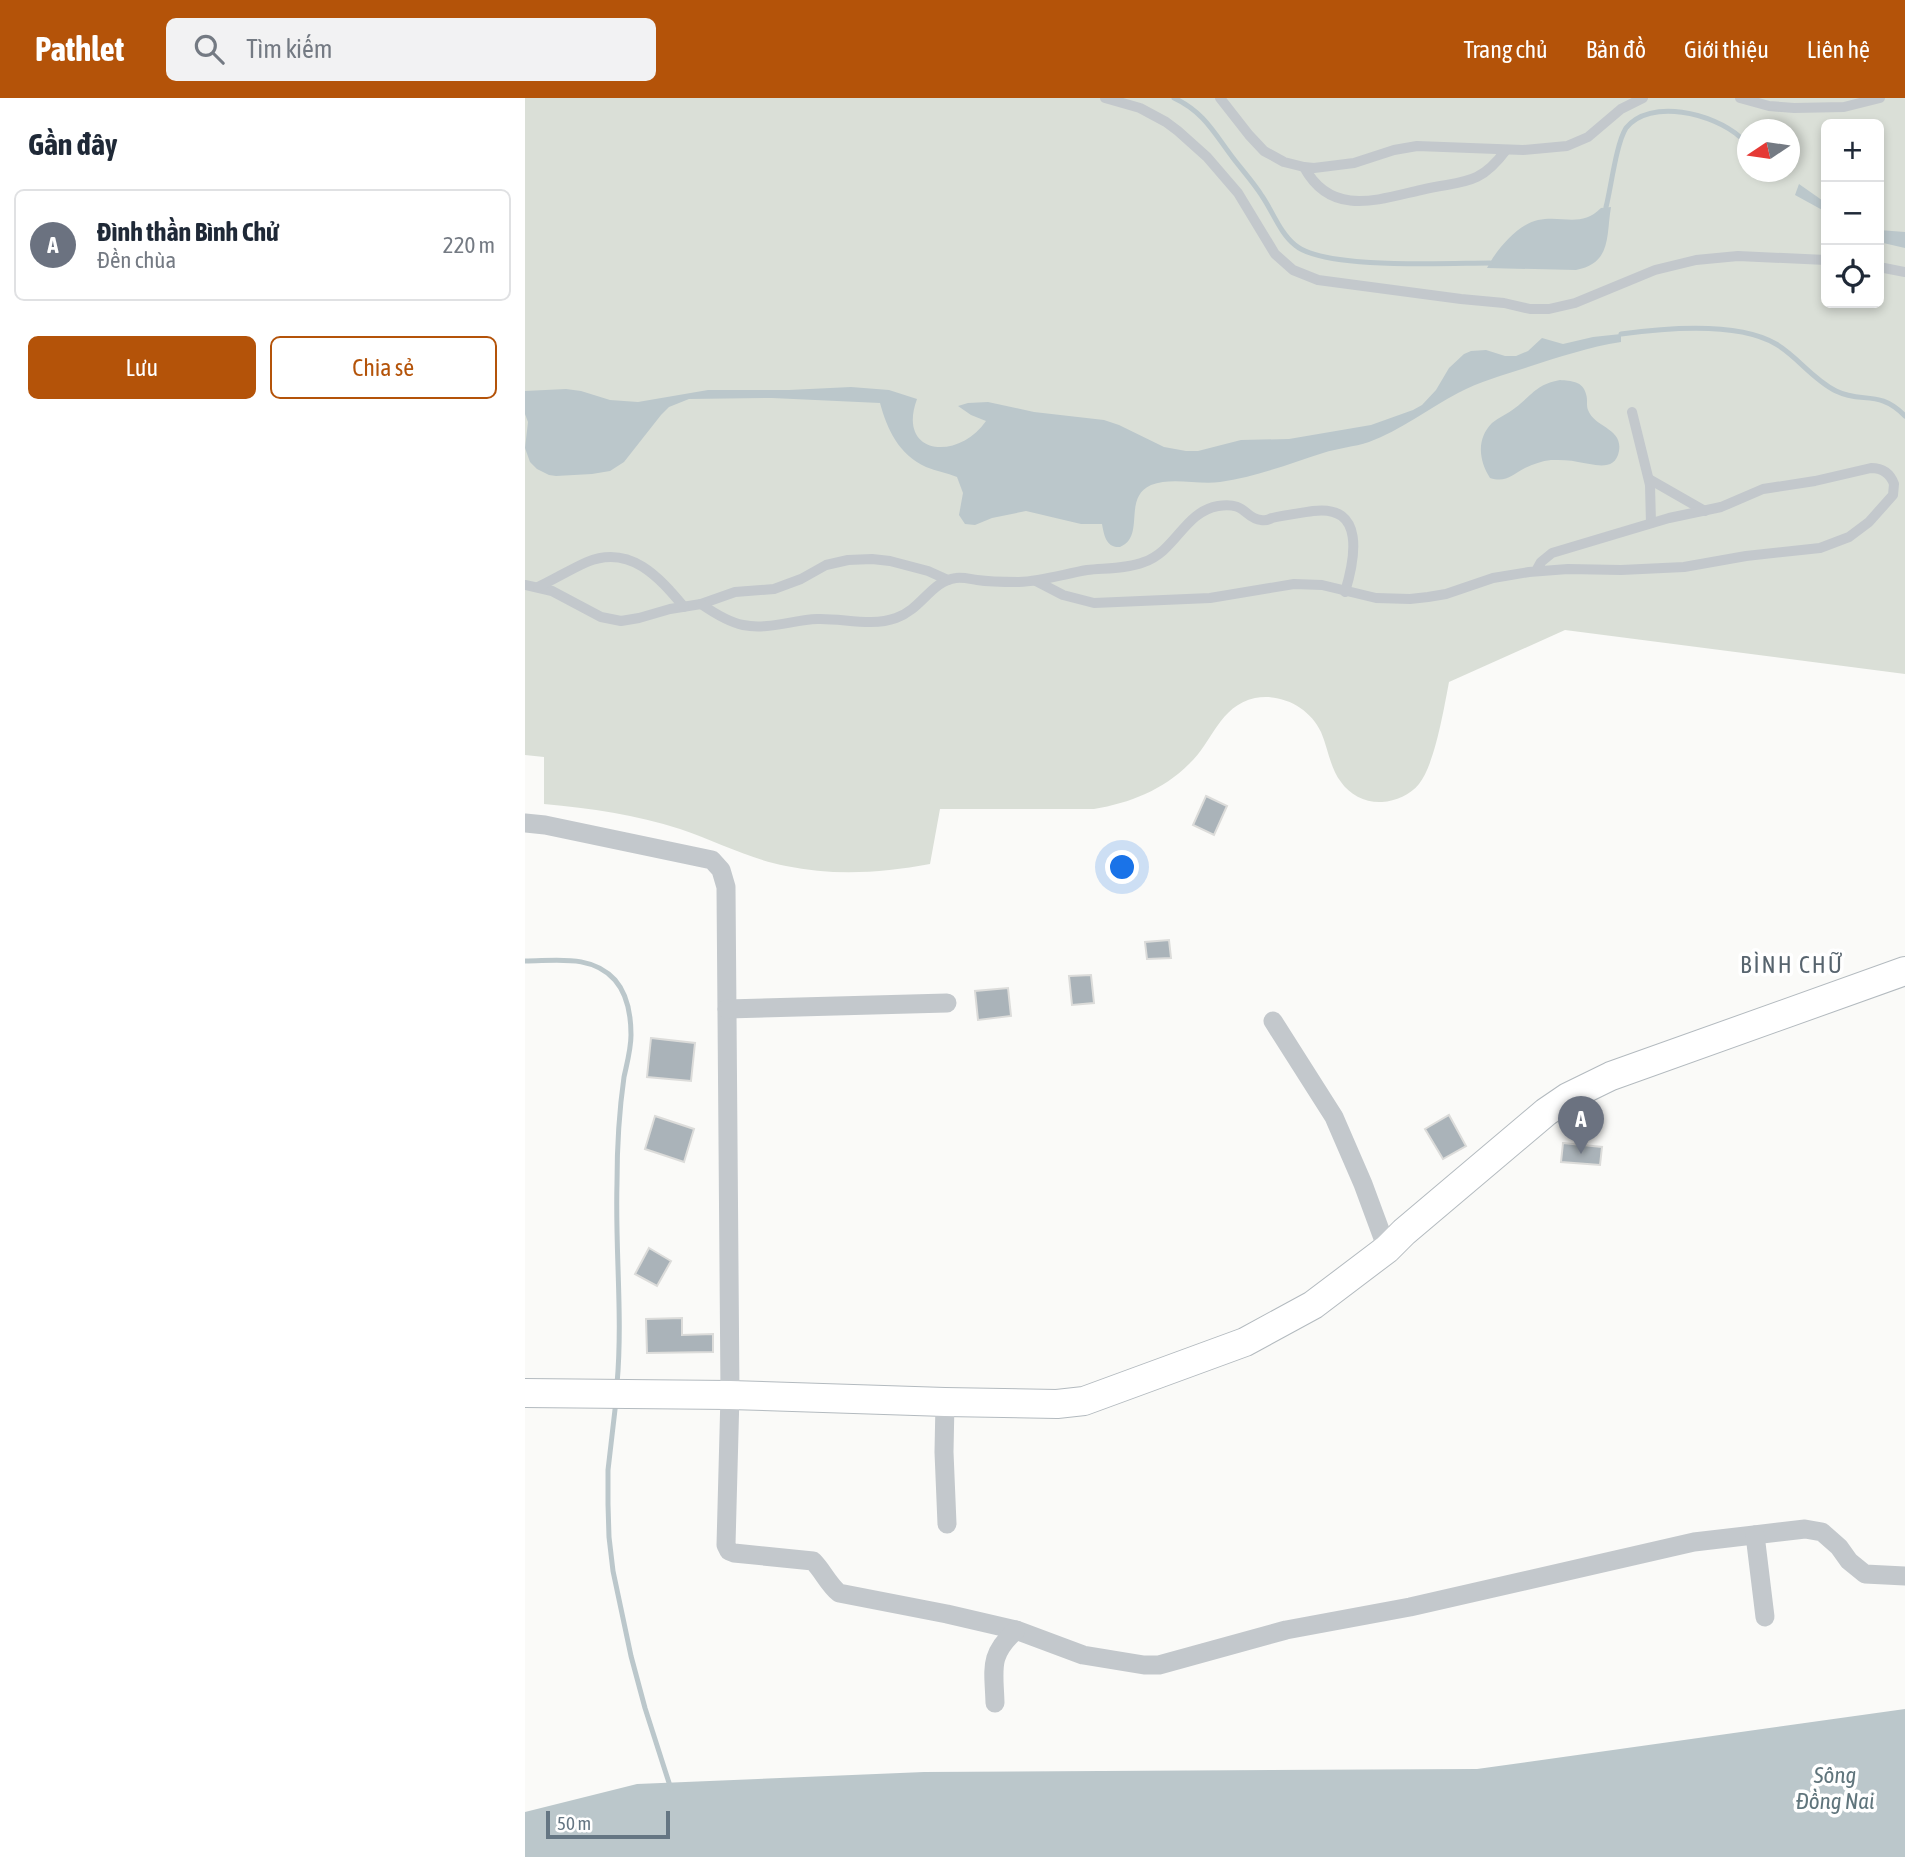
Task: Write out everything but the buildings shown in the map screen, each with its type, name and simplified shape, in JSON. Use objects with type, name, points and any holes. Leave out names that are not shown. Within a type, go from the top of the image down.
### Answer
[{"type":"street","points":[[525,823],[712,860],[721,870],[726,887],[730,1395],[726,1545],[729,1551],[813,1561],[831,1587],[839,1593],[1016,1630],[1083,1655],[1144,1665],[1159,1665],[1286,1630],[1410,1606],[1694,1542],[1805,1529],[1822,1532],[1839,1547],[1849,1561],[1865,1573],[1905,1576]]},
{"type":"street","points":[[525,1393],[730,1395],[1057,1404],[1084,1401],[1245,1342],[1313,1305],[1387,1249],[1403,1232],[1546,1112],[1589,1086],[1905,971]]},
{"type":"street","points":[[727,1009],[947,1003]]},
{"type":"street","points":[[1273,1021],[1334,1117],[1387,1249]]},
{"type":"street","points":[[944,1402],[947,1524]]},
{"type":"street","points":[[1755,1535],[1765,1617]]},
{"type":"street","points":[[995,1703],[996,1654],[1003,1642],[1016,1630]]},
{"type":"lane","points":[[1105,98],[1140,108],[1178,131],[1238,193],[1275,254],[1293,270],[1318,280],[1504,303],[1530,309],[1549,309],[1575,303],[1655,270],[1696,260],[1738,256],[1821,260]]},
{"type":"lane","points":[[1220,98],[1264,151],[1284,162],[1304,167],[1354,163],[1394,150],[1417,146],[1548,149],[1578,142],[1598,130],[1621,109],[1643,98]]},
{"type":"lane","points":[[1741,98],[1769,106],[1794,108],[1844,107],[1880,98]]},
{"type":"lane","points":[[1304,167],[1315,184],[1328,194],[1345,200],[1364,202],[1467,182],[1485,172],[1506,150]]},
{"type":"lane","points":[[1884,268],[1905,272]]},
{"type":"lane","points":[[1632,412],[1649,479],[1651,523]]},
{"type":"lane","points":[[1036,581],[1078,600],[1112,604],[1232,596],[1294,584],[1322,585],[1384,599],[1419,598],[1446,594],[1493,578],[1536,571],[1684,567],[1746,556],[1820,548],[1849,537],[1869,522],[1900,488],[1887,473],[1871,468],[1763,489],[1738,501],[1705,511],[1651,523],[1552,552],[1536,571]]},
{"type":"lane","points":[[1649,479],[1705,511]]},
{"type":"lane","points":[[701,604],[734,623],[755,627],[816,619],[883,622],[907,614],[939,584],[948,580],[966,578],[1002,582],[1036,581],[1086,570],[1145,562],[1165,550],[1196,515],[1205,509],[1226,505],[1241,508],[1262,521],[1314,511],[1332,510],[1339,513],[1349,523],[1353,542],[1352,568],[1346,592]]},
{"type":"lane","points":[[538,587],[595,559],[617,557],[648,569],[684,607]]},
{"type":"lane","points":[[525,585],[566,598],[591,614],[611,620],[632,620],[701,604],[735,592],[781,587],[826,565],[856,559],[908,565],[948,580]]},
{"type":"shaded area","points":[[525,98],[1905,98],[1905,674],[1565,630],[1449,682],[1438,735],[1425,775],[1415,788],[1397,799],[1376,802],[1364,800],[1354,794],[1337,776],[1321,732],[1310,716],[1285,700],[1255,698],[1233,709],[1197,755],[1179,773],[1145,794],[1094,809],[940,809],[930,864],[894,870],[840,872],[786,866],[647,820],[544,804],[544,757],[525,755]]},
{"type":"water","points":[[1799,184],[1821,199],[1821,209],[1795,195]]},
{"type":"water","points":[[1611,207],[1602,255],[1588,266],[1576,270],[1487,268],[1508,239],[1530,222],[1586,218],[1601,208]]},
{"type":"water","points":[[1884,230],[1905,232],[1905,248],[1884,243]]},
{"type":"water","points":[[1621,334],[1621,342],[1574,353],[1475,385],[1369,442],[1233,480],[1151,485],[1142,491],[1138,499],[1132,534],[1128,542],[1120,547],[1109,543],[1102,524],[1081,524],[1026,511],[992,518],[975,525],[965,524],[959,515],[963,493],[957,477],[926,467],[908,456],[895,440],[880,403],[772,398],[689,399],[669,407],[624,462],[610,471],[592,474],[549,475],[530,462],[525,448],[528,422],[525,414],[525,391],[566,389],[610,400],[638,402],[708,390],[851,387],[889,390],[917,399],[913,418],[915,432],[922,442],[933,446],[947,447],[974,434],[986,421],[958,406],[988,402],[1034,412],[1104,420],[1164,447],[1198,451],[1241,440],[1289,439],[1371,425],[1413,410],[1422,405],[1436,390],[1449,368],[1471,351],[1486,350],[1505,356],[1516,356],[1528,351],[1542,338],[1563,344]]},
{"type":"water","points":[[1560,380],[1576,382],[1582,386],[1592,416],[1617,437],[1617,458],[1603,466],[1568,460],[1548,460],[1531,465],[1505,479],[1490,478],[1483,464],[1481,450],[1487,429],[1540,387]]},
{"type":"water","name":"Sông Đồng Nai","points":[[1905,1709],[1905,1857],[525,1857],[525,1812],[637,1784],[924,1772],[1477,1769]]},
{"type":"waterway","points":[[1174,98],[1208,124],[1259,191],[1285,235],[1295,245],[1310,253],[1359,262],[1490,263]]},
{"type":"waterway","points":[[1606,207],[1622,135],[1637,119],[1650,113],[1682,112],[1714,121],[1737,135]]},
{"type":"waterway","points":[[1621,334],[1700,328],[1742,332],[1760,337],[1784,349],[1836,391],[1854,397],[1879,400],[1905,416]]},
{"type":"waterway","points":[[525,961],[561,960],[596,966],[615,980],[628,1006],[631,1040],[622,1090],[617,1157],[617,1384]]},
{"type":"waterway","points":[[616,1401],[608,1470],[609,1537],[613,1571],[631,1656],[671,1789]]},
{"type":"place","name":"Đình thần Bình Chử","points":[[1581,1154]]},
{"type":"district","name":"BÌNH CHỮ","points":[[1792,965]]}]
